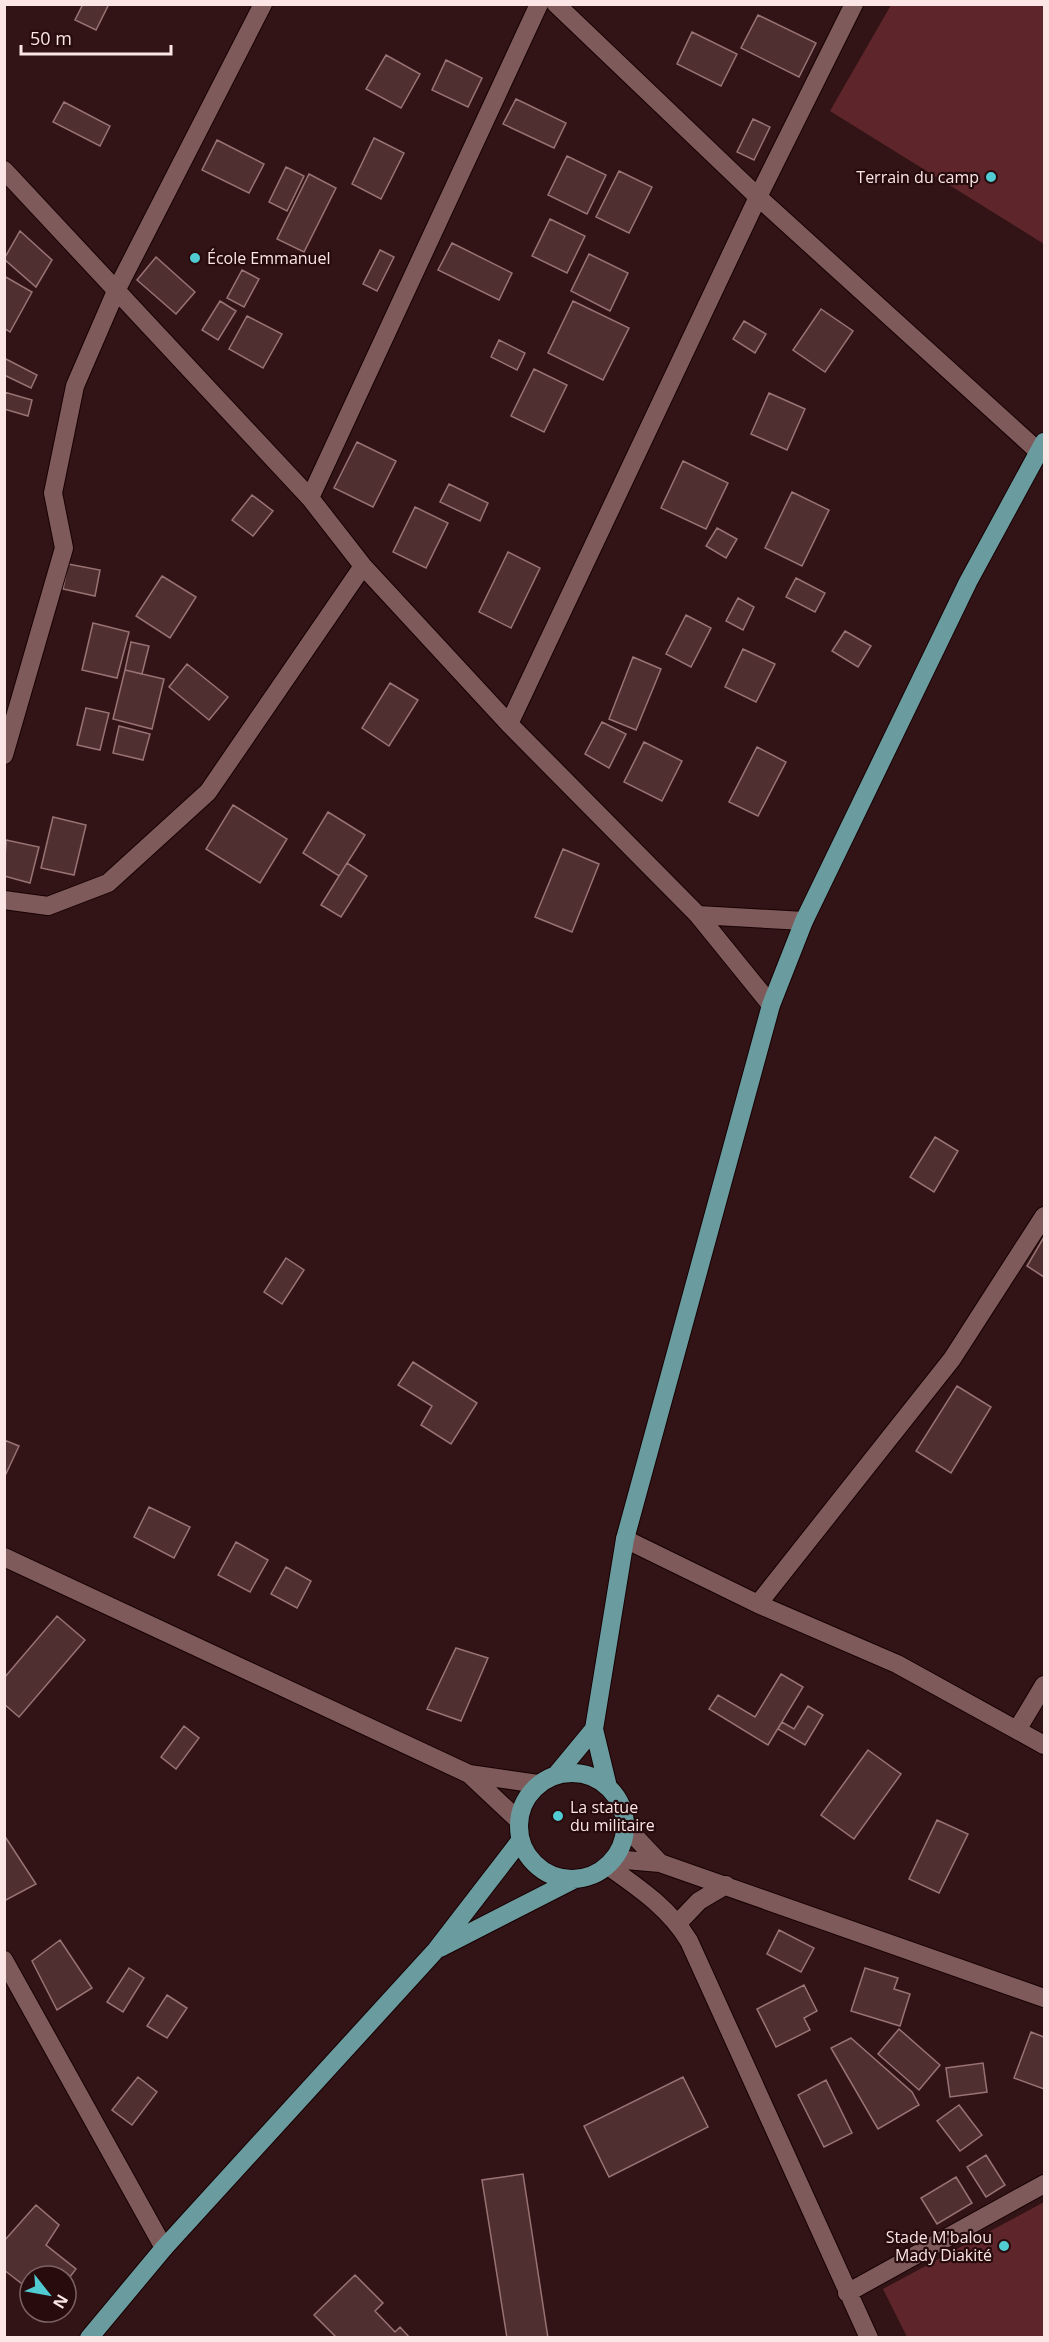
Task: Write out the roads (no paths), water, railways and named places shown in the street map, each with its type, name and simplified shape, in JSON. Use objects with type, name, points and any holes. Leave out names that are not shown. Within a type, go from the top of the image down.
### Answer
[{"type":"main road","points":[[608,1787],[592,1777],[574,1773],[556,1775],[538,1784],[525,1800],[518,1820],[520,1841],[527,1857],[540,1870],[556,1878],[573,1880],[586,1878],[611,1862],[622,1843],[625,1826],[623,1811],[608,1787],[594,1730],[625,1539],[771,1005],[804,921],[968,582],[1042,447]]},
{"type":"main road","points":[[556,1775],[594,1730]]},
{"type":"main road","points":[[89,2337],[164,2248],[436,1950],[520,1841]]},
{"type":"main road","points":[[436,1950],[573,1880]]},
{"type":"street","points":[[4,755],[64,548],[53,494],[75,386],[116,291],[263,4]]},
{"type":"street","points":[[310,498],[539,4]]},
{"type":"street","points":[[556,4],[758,197],[1042,447]]},
{"type":"street","points":[[509,724],[758,197],[854,4]]},
{"type":"street","points":[[4,170],[310,498],[363,566],[509,724],[698,915],[771,1005]]},
{"type":"street","points":[[4,900],[48,906],[108,883],[208,792],[363,566]]},
{"type":"street","points":[[698,915],[804,921]]},
{"type":"street","points":[[758,1604],[952,1359],[1044,1216]]},
{"type":"street","points":[[625,1539],[758,1604],[897,1664],[1044,1745]]},
{"type":"street","points":[[4,1557],[469,1774],[538,1784]]},
{"type":"street","points":[[1017,1730],[1044,1685]]},
{"type":"street","points":[[469,1774],[518,1820]]},
{"type":"street","points":[[625,1826],[660,1863]]},
{"type":"street","points":[[611,1862],[660,1863],[1044,1998]]},
{"type":"street","points":[[611,1862],[678,1923],[689,1941],[847,2293],[869,2337]]},
{"type":"street","points":[[678,1923],[699,1901],[726,1885]]},
{"type":"street","points":[[4,1960],[164,2248]]},
{"type":"street","points":[[847,2293],[1044,2184]]},
{"type":"place","name":"Terrain du camp","points":[[991,177]]},
{"type":"place","name":"École Emmanuel","points":[[195,258]]},
{"type":"place","name":"La statue du militaire","points":[[558,1816]]},
{"type":"place","name":"Stade M'balou Mady Diakité","points":[[1004,2246]]}]
